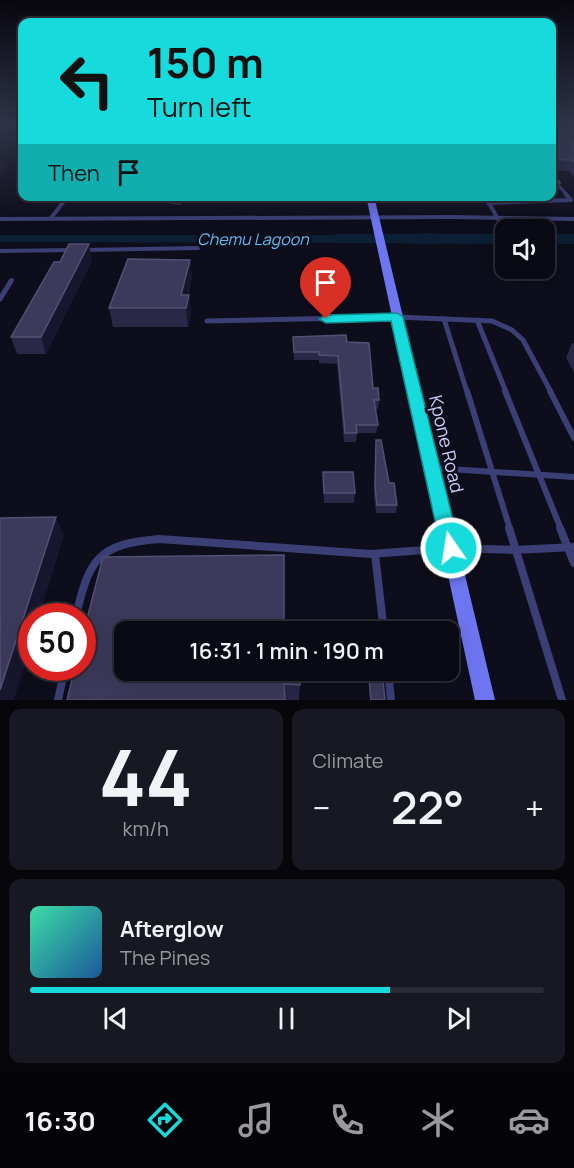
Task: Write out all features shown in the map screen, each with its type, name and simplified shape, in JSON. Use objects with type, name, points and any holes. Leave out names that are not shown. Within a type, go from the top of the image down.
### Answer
[{"type":"main road","name":"Kpone Road","points":[[371,201],[378,239],[485,700]]},
{"type":"street","points":[[0,219],[375,217],[498,219]]},
{"type":"street","points":[[555,219],[574,219]]},
{"type":"lane","points":[[556,182],[572,200]]},
{"type":"lane","points":[[556,201],[572,200]]},
{"type":"lane","points":[[51,218],[64,201]]},
{"type":"lane","points":[[498,219],[488,203],[544,201]]},
{"type":"lane","points":[[0,251],[198,248]]},
{"type":"lane","points":[[0,298],[12,280]]},
{"type":"lane","points":[[207,321],[397,317],[477,320],[507,325],[519,333],[527,345],[574,438]]},
{"type":"lane","points":[[444,319],[494,471],[515,550],[562,700]]},
{"type":"lane","points":[[477,320],[571,548],[574,563]]},
{"type":"lane","points":[[432,468],[573,475]]},
{"type":"lane","points":[[79,603],[95,560],[106,550],[131,540],[159,539],[375,554],[451,548],[515,550],[571,548]]},
{"type":"lane","points":[[375,554],[383,621]]},
{"type":"lane","points":[[58,700],[62,681]]},
{"type":"lane","points":[[389,681],[391,700]]},
{"type":"water","points":[[437,233],[440,244],[397,243],[394,234]]},
{"type":"water","points":[[0,235],[369,235],[372,243],[0,242]]},
{"type":"building","points":[[556,157],[574,157],[574,162],[556,159]]},
{"type":"building","points":[[69,244],[89,244],[41,337],[11,337],[54,262],[60,262]]},
{"type":"building","points":[[128,259],[190,260],[181,295],[189,295],[186,308],[109,308]]},
{"type":"building","points":[[346,335],[347,342],[369,343],[373,388],[378,388],[379,400],[374,400],[378,425],[356,425],[357,433],[345,433],[338,356],[319,355],[319,352],[294,352],[293,337]]},
{"type":"building","points":[[376,440],[381,440],[389,483],[394,483],[397,505],[377,505]]},
{"type":"building","points":[[323,472],[353,472],[355,493],[324,493]]},
{"type":"building","points":[[56,517],[28,603],[18,603],[18,634],[0,690],[0,518]]},
{"type":"building","points":[[284,555],[284,621],[114,621],[114,681],[300,681],[300,685],[284,684],[285,700],[67,700],[72,681],[96,681],[96,603],[91,603],[103,557]]},
{"type":"building","points":[[369,681],[383,681],[385,700],[371,700]]},
{"type":"waterway","name":"Chemu Lagoon","points":[[339,239],[495,239]]},
{"type":"waterway","name":"Chemu Lagoon","points":[[555,239],[574,239]]},
{"type":"route","points":[[326,319],[397,317],[451,548]]}]
